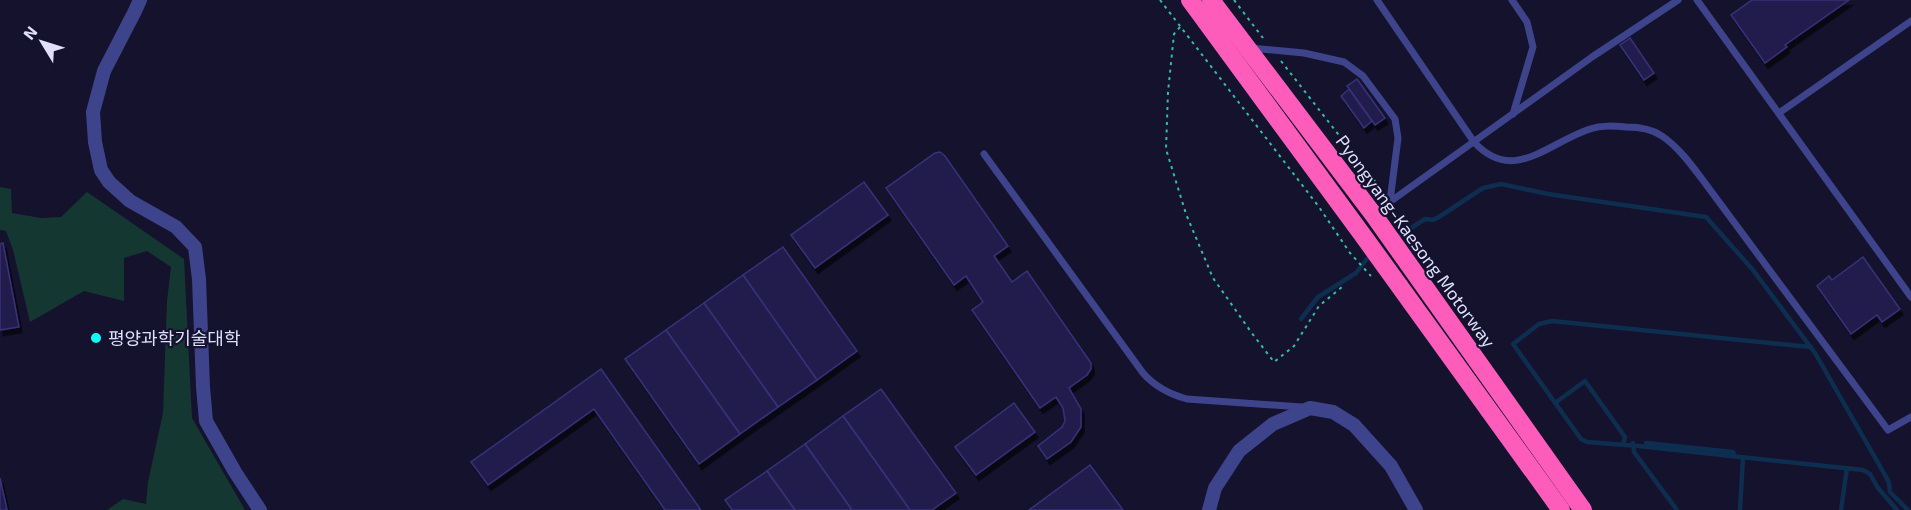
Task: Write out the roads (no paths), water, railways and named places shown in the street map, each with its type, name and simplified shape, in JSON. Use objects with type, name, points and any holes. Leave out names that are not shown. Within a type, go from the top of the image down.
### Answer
[{"type":"highway","points":[[1190,0],[1561,510]]},
{"type":"highway","name":"Pyongyang-Kaesong Motorway","points":[[1211,0],[1395,245],[1583,510]]},
{"type":"street","points":[[140,0],[104,71],[93,112],[95,142],[101,170],[108,182],[130,201],[176,227],[195,247],[199,279],[206,421],[260,510]]},
{"type":"street","points":[[1209,510],[1215,488],[1239,451],[1273,424],[1310,408],[1333,412],[1354,425],[1391,466],[1416,510]]},
{"type":"lane","points":[[1377,0],[1474,142],[1482,151],[1491,156],[1510,161],[1534,157],[1589,129],[1604,126],[1637,128],[1660,134],[1681,152],[1702,179],[1888,430],[1911,417]]},
{"type":"lane","points":[[1512,0],[1527,22],[1533,47],[1513,114]]},
{"type":"lane","points":[[1376,219],[1390,201],[1592,57],[1678,0]]},
{"type":"lane","points":[[1698,0],[1911,297]]},
{"type":"lane","points":[[1779,113],[1911,21]]},
{"type":"lane","points":[[1247,47],[1304,53],[1344,63],[1363,76],[1395,119],[1398,138],[1390,201]]},
{"type":"lane","points":[[984,154],[1143,373],[1156,386],[1187,399],[1310,408]]},
{"type":"waterway","points":[[1396,238],[1425,219],[1433,220],[1439,217],[1483,188],[1501,184],[1548,194],[1706,217],[1753,270],[1815,353],[1885,475],[1890,492],[1908,510]]},
{"type":"waterway","points":[[1301,319],[1318,297],[1356,273],[1372,255]]},
{"type":"waterway","points":[[1811,347],[1552,321],[1539,324],[1513,344],[1581,439],[1587,442],[1863,470],[1870,474],[1878,488],[1897,510]]},
{"type":"waterway","points":[[1555,403],[1585,381],[1625,437],[1623,444]]},
{"type":"waterway","points":[[1633,443],[1634,452],[1677,510]]},
{"type":"waterway","points":[[1646,443],[1733,452],[1735,456]]},
{"type":"waterway","points":[[1740,510],[1743,457]]},
{"type":"waterway","points":[[1841,510],[1847,468]]},
{"type":"place","name":"평양과학기술대학","points":[[96,338]]}]
